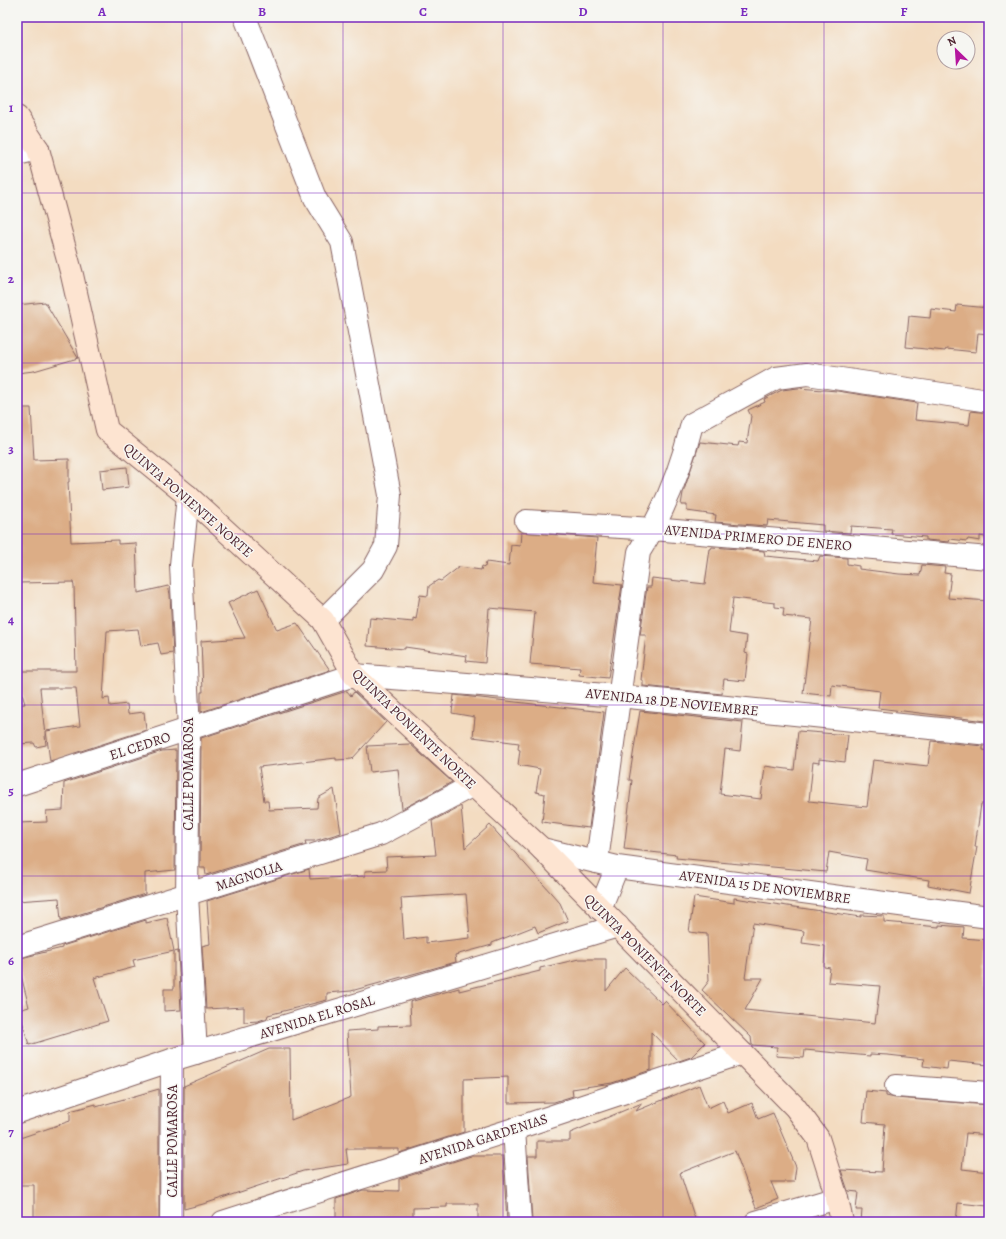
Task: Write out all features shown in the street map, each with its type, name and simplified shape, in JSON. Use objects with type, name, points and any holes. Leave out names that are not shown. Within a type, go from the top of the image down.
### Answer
[{"type":"street","points":[[245,17],[315,198],[342,242],[390,495],[386,546],[373,570],[323,620]]},
{"type":"street","name":"QUINTA PONIENTE NORTE","points":[[17,117],[38,149],[72,275],[107,430],[188,496],[323,620],[354,675],[542,849],[795,1107],[818,1138],[837,1198],[842,1222]]},
{"type":"street","points":[[17,154],[38,149]]},
{"type":"street","points":[[600,909],[607,864],[619,696],[639,552],[663,512],[684,455],[692,424],[776,378],[807,374],[989,400]]},
{"type":"street","name":"CALLE POMAROSA","points":[[188,496],[181,566],[189,730],[187,895],[196,1053]]},
{"type":"street","name":"AVENIDA PRIMERO DE ENERO","points":[[526,521],[653,529],[989,558]]},
{"type":"street","name":"EL CEDRO","points":[[17,785],[354,675]]},
{"type":"street","name":"AVENIDA 18 DE NOVIEMBRE","points":[[354,675],[619,696],[989,734]]},
{"type":"street","name":"MAGNOLIA","points":[[17,947],[381,834],[473,785]]},
{"type":"street","name":"AVENIDA 15 DE NOVIEMBRE","points":[[542,849],[607,864],[989,917]]},
{"type":"street","name":"AVENIDA EL ROSAL","points":[[17,1112],[172,1060],[618,926]]},
{"type":"street","name":"AVENIDA GARDENIAS","points":[[223,1222],[514,1129],[742,1053]]},
{"type":"street","name":"CALLE POMAROSA","points":[[171,1222],[172,1060]]},
{"type":"street","points":[[896,1086],[989,1093]]},
{"type":"street","points":[[514,1129],[520,1222]]},
{"type":"street","points":[[756,1222],[837,1198]]},
{"type":"building","points":[[45,302],[78,358],[34,371],[17,373],[17,305]]},
{"type":"building","points":[[957,305],[989,308],[989,334],[978,333],[976,352],[946,349],[945,351],[906,347],[909,316],[930,318],[931,309],[956,312]]},
{"type":"building","points":[[798,388],[837,391],[917,403],[915,420],[969,425],[971,411],[989,413],[989,538],[980,536],[980,541],[950,539],[949,542],[926,540],[926,537],[891,534],[892,529],[851,526],[850,533],[823,531],[823,525],[768,520],[767,526],[715,522],[716,515],[687,511],[687,505],[681,505],[683,493],[700,442],[738,446],[739,442],[747,443],[751,416],[748,410],[765,402],[764,399],[782,390]]},
{"type":"building","points":[[17,408],[31,408],[34,460],[69,459],[68,482],[71,542],[118,540],[118,544],[136,543],[138,593],[168,586],[170,594],[173,653],[161,655],[158,643],[141,646],[138,629],[107,631],[103,699],[109,698],[110,706],[127,704],[128,714],[144,712],[146,730],[50,761],[46,731],[80,726],[76,688],[40,688],[46,745],[36,747],[34,743],[17,744],[17,705],[25,704],[20,687],[17,687],[17,671],[76,671],[74,586],[73,582],[17,583]]},
{"type":"building","points":[[127,467],[129,487],[102,490],[100,470]]},
{"type":"building","points":[[521,532],[597,538],[593,582],[622,585],[608,678],[579,675],[580,668],[530,664],[535,612],[489,608],[485,663],[466,661],[467,656],[405,647],[405,649],[367,646],[370,618],[413,622],[413,618],[416,619],[420,595],[428,596],[429,586],[438,580],[441,581],[459,567],[481,570],[482,566],[485,567],[486,562],[509,565],[511,545],[520,546]]},
{"type":"building","points":[[712,547],[764,551],[765,556],[818,561],[820,556],[847,558],[847,564],[859,566],[859,569],[899,574],[920,575],[922,565],[945,567],[944,573],[951,574],[948,598],[989,601],[989,699],[986,721],[878,708],[880,691],[832,685],[831,696],[803,693],[812,619],[783,616],[784,608],[775,607],[775,603],[733,598],[729,633],[747,636],[745,653],[748,654],[745,681],[724,679],[722,694],[643,686],[643,680],[641,680],[646,635],[640,635],[647,587],[651,587],[652,578],[705,584],[710,549]]},
{"type":"building","points":[[258,589],[277,630],[297,623],[330,670],[201,712],[201,692],[203,692],[201,641],[245,638],[228,603]]},
{"type":"building","points":[[347,691],[351,696],[354,692],[386,722],[352,759],[336,760],[336,758],[259,767],[264,801],[268,801],[269,810],[317,808],[318,798],[334,789],[341,833],[314,841],[305,841],[306,844],[206,875],[205,868],[200,868],[201,738]]},
{"type":"building","points":[[454,695],[604,712],[589,828],[542,822],[545,794],[536,792],[540,769],[518,765],[520,750],[518,749],[519,743],[473,737],[475,717],[452,713]]},
{"type":"building","points":[[640,711],[743,722],[740,751],[725,749],[720,794],[761,799],[765,766],[794,770],[798,731],[848,735],[845,762],[819,759],[819,763],[813,762],[809,801],[867,807],[873,760],[928,766],[931,741],[983,746],[983,750],[989,751],[989,804],[981,804],[975,847],[977,847],[969,893],[928,885],[929,880],[865,870],[867,859],[829,852],[826,872],[676,858],[677,855],[624,849],[632,780],[629,780]]},
{"type":"building","points":[[410,744],[452,782],[402,809],[398,769],[370,772],[367,746]]},
{"type":"building","points":[[176,750],[175,870],[145,873],[145,894],[61,920],[59,898],[17,901],[17,883],[19,883],[17,823],[47,822],[46,811],[63,810],[64,783],[162,751]]},
{"type":"building","points":[[461,806],[465,848],[490,825],[560,903],[568,921],[538,933],[535,926],[492,943],[492,945],[455,955],[456,962],[351,991],[327,993],[327,1000],[268,1015],[267,1018],[258,1021],[244,1022],[244,1007],[206,1009],[202,946],[210,944],[207,901],[309,869],[310,879],[365,876],[365,871],[387,870],[386,857],[436,855],[432,821]],"holes":[[[466,894],[470,938],[426,943],[426,937],[404,940],[401,898]]]},
{"type":"building","points":[[694,897],[734,903],[734,898],[861,917],[861,915],[884,916],[884,922],[939,927],[939,925],[964,927],[963,938],[989,940],[986,985],[989,986],[989,1065],[948,1061],[947,1069],[923,1066],[924,1059],[888,1055],[870,1054],[870,1056],[805,1050],[804,1058],[776,1056],[777,1047],[752,1045],[751,1037],[702,990],[709,981],[707,934],[689,932]],"holes":[[[753,923],[804,931],[802,943],[825,946],[824,967],[830,968],[828,982],[880,986],[875,1023],[745,1010],[763,978],[745,978]]]},
{"type":"building","points":[[167,918],[174,951],[133,960],[135,967],[94,978],[108,1021],[29,1045],[19,1010],[29,1007],[17,959],[62,948],[62,946],[146,920],[146,923]]},
{"type":"building","points":[[178,951],[181,1010],[164,1011],[164,989],[174,989],[174,952]]},
{"type":"building","points":[[579,959],[606,959],[606,991],[625,968],[662,1004],[665,1001],[705,1043],[691,1057],[679,1061],[651,1032],[651,1070],[612,1083],[572,1089],[573,1096],[554,1102],[508,1103],[508,1077],[464,1079],[464,1132],[399,1153],[399,1149],[346,1149],[348,1164],[303,1171],[207,1203],[184,1209],[184,1086],[269,1049],[290,1049],[291,1120],[351,1097],[347,1031],[378,1029],[378,1026],[411,1025],[410,1002],[459,988],[459,991],[540,971],[540,968]]},
{"type":"building","points":[[699,1085],[708,1108],[723,1101],[728,1113],[752,1103],[758,1119],[773,1113],[796,1167],[794,1182],[771,1182],[778,1199],[756,1208],[735,1151],[680,1173],[696,1222],[532,1222],[528,1156],[537,1156],[537,1141],[570,1141],[570,1133],[642,1103],[636,1111]]},
{"type":"building","points":[[159,1089],[159,1222],[34,1222],[34,1185],[17,1185],[17,1139],[70,1121],[70,1111],[96,1104],[96,1107]]},
{"type":"building","points":[[866,1091],[886,1093],[886,1096],[895,1098],[989,1105],[989,1135],[966,1133],[962,1169],[989,1172],[988,1206],[958,1203],[956,1222],[861,1222],[862,1210],[856,1210],[858,1192],[848,1191],[841,1170],[882,1172],[885,1124],[863,1122]]},
{"type":"building","points":[[471,1156],[503,1156],[507,1222],[478,1222],[478,1204],[447,1204],[447,1207],[413,1208],[413,1222],[336,1222],[336,1199],[363,1190],[399,1191],[399,1179]]}]
